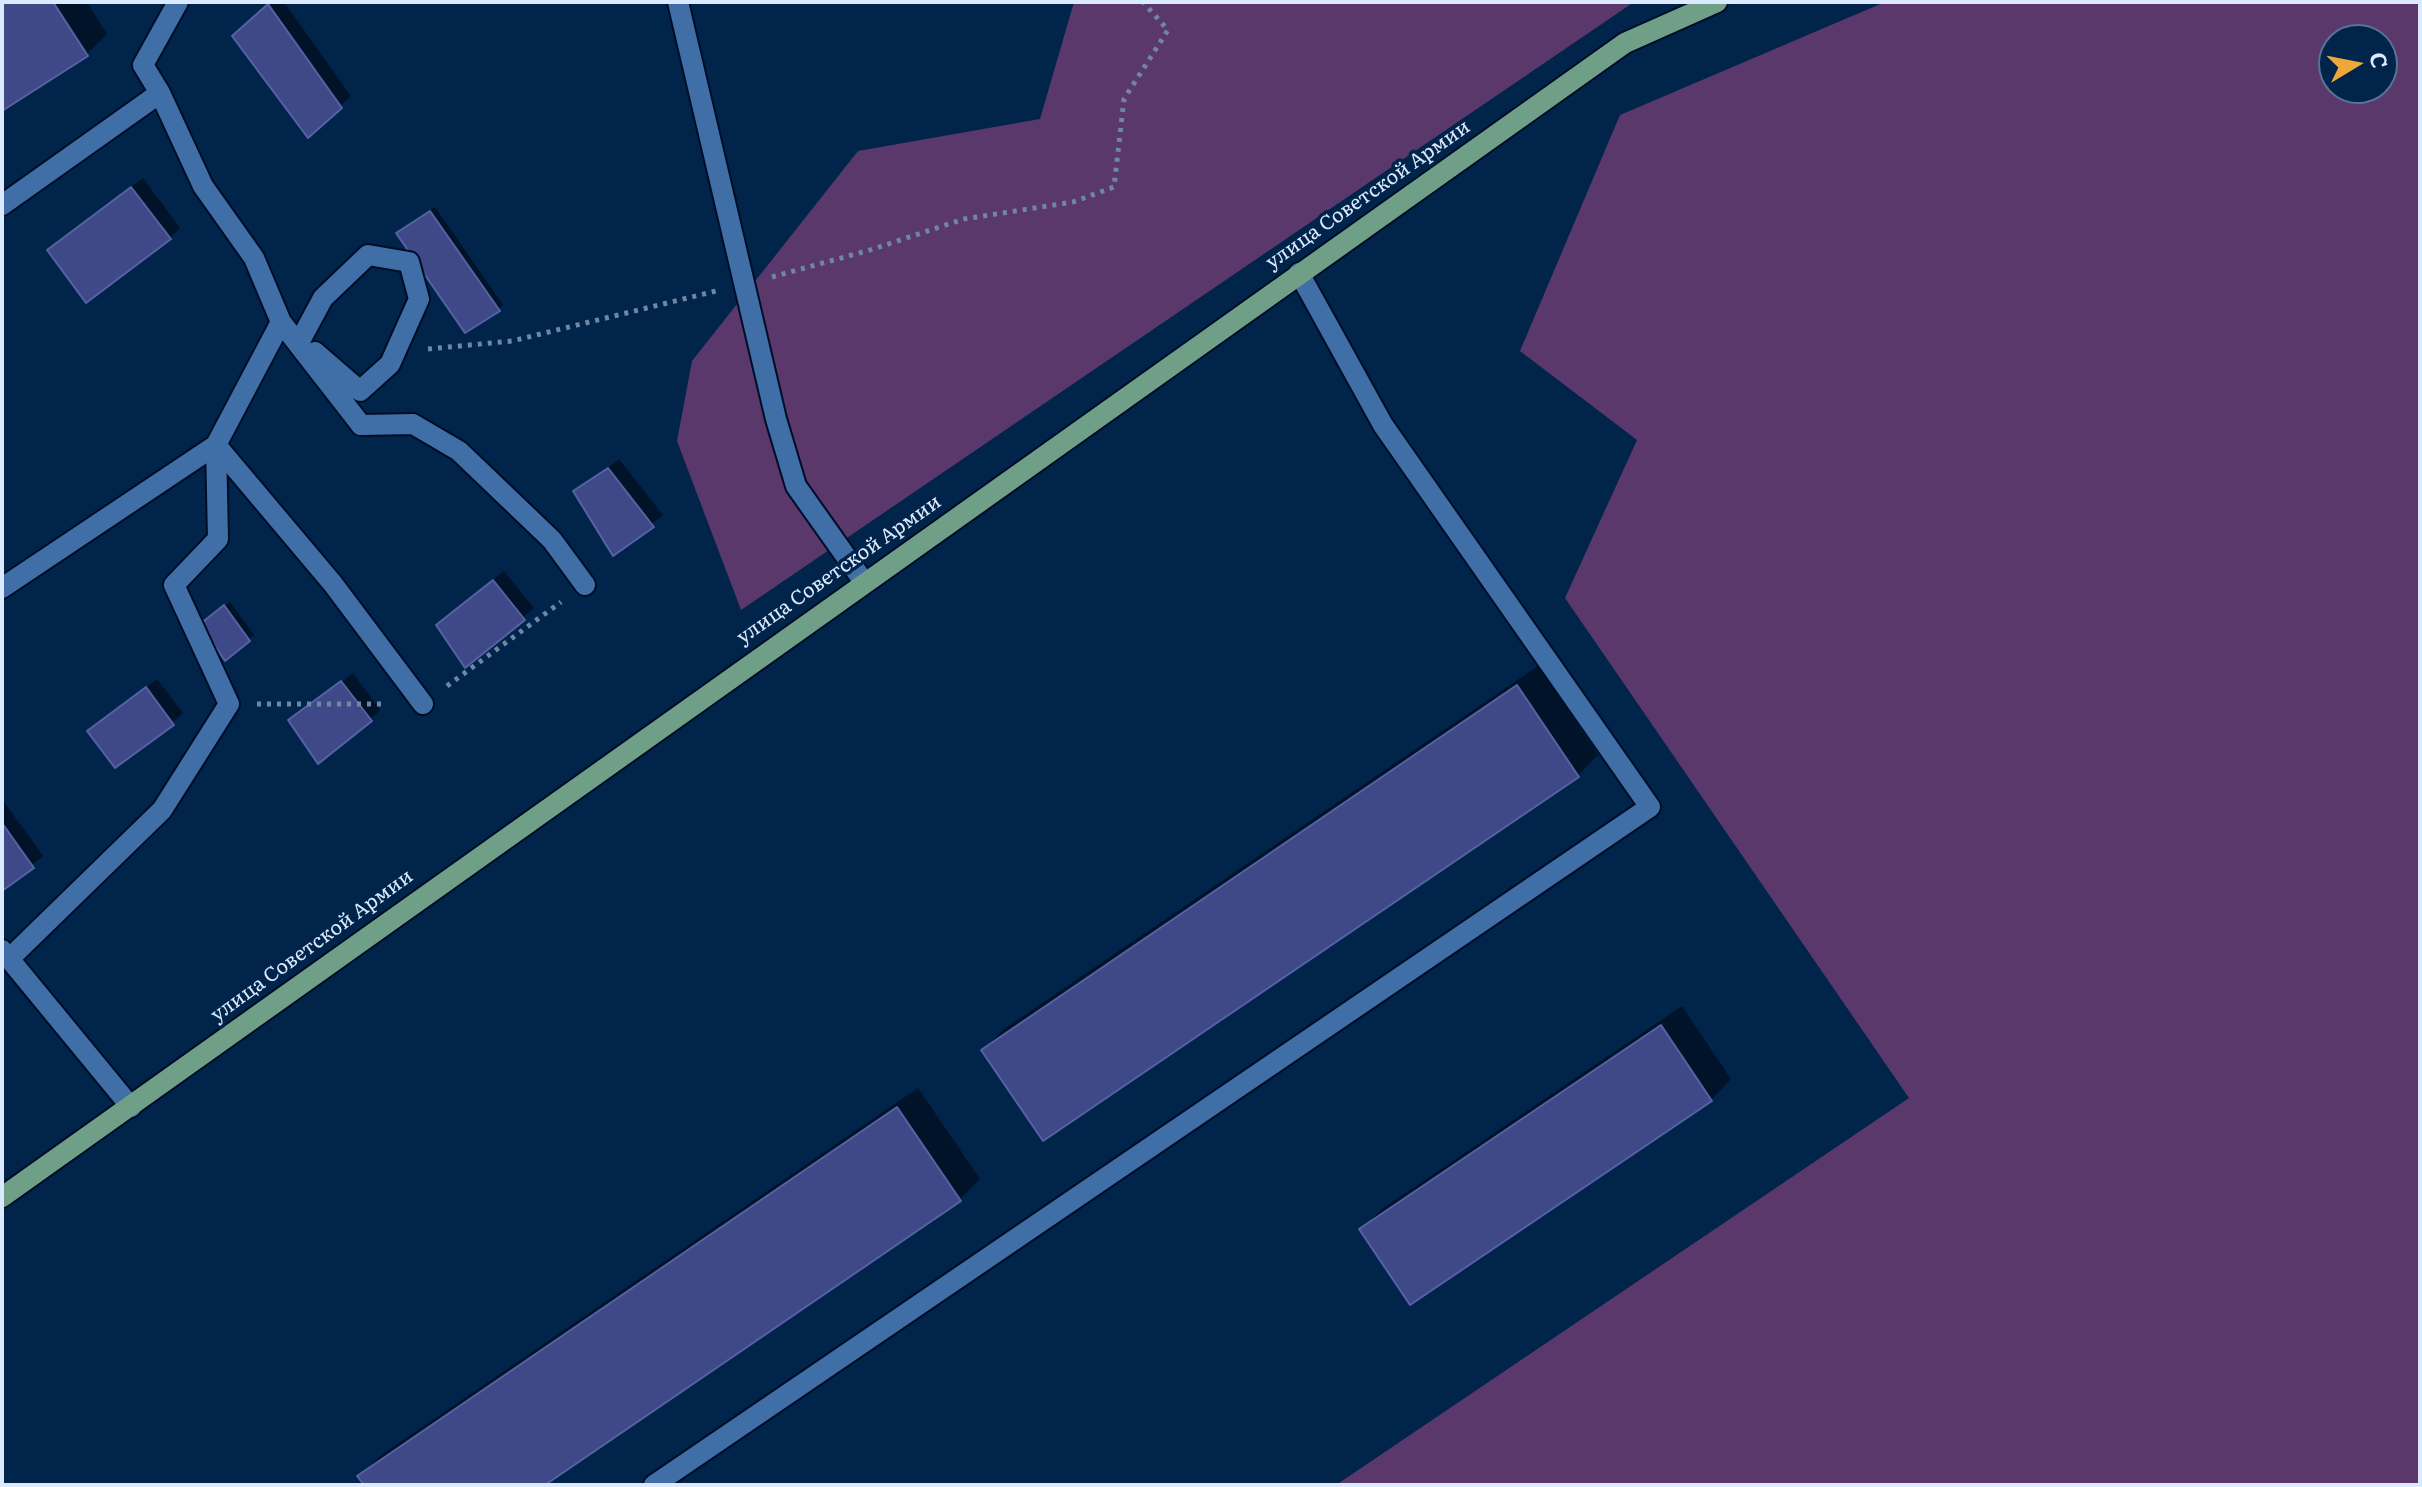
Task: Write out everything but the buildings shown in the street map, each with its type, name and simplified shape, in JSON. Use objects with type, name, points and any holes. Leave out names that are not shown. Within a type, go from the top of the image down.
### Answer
[{"type":"main road","name":"улица Советской Армии","points":[[2,1197],[1625,43],[1717,2]]},
{"type":"lane","points":[[178,2],[143,65],[160,93],[203,186],[254,258],[281,322],[361,425],[413,424],[459,451],[552,540],[585,585]]},
{"type":"lane","points":[[678,2],[776,419],[796,486],[864,582]]},
{"type":"lane","points":[[2,205],[160,93]]},
{"type":"lane","points":[[281,322],[360,391],[390,364],[419,299],[409,262],[368,255],[323,298],[301,339]]},
{"type":"lane","points":[[654,1485],[1650,807],[1383,425],[1299,273]]},
{"type":"lane","points":[[2,588],[216,445],[281,322]]},
{"type":"lane","points":[[216,445],[333,584],[423,704]]},
{"type":"lane","points":[[131,1107],[6,955],[162,810],[229,704],[174,585],[218,539],[216,445]]},
{"type":"path","points":[[395,353],[512,341],[870,250],[964,219],[1073,202],[1114,187],[1124,99],[1168,30],[1143,2]]},
{"type":"shaded area","points":[[1074,2],[1634,2],[741,610],[677,441],[692,361],[858,151],[1040,119]]},
{"type":"shaded area","points":[[1885,2],[2420,2],[2420,1485],[1336,1485],[1909,1098],[1565,598],[1637,440],[1520,351],[1620,115]]}]
